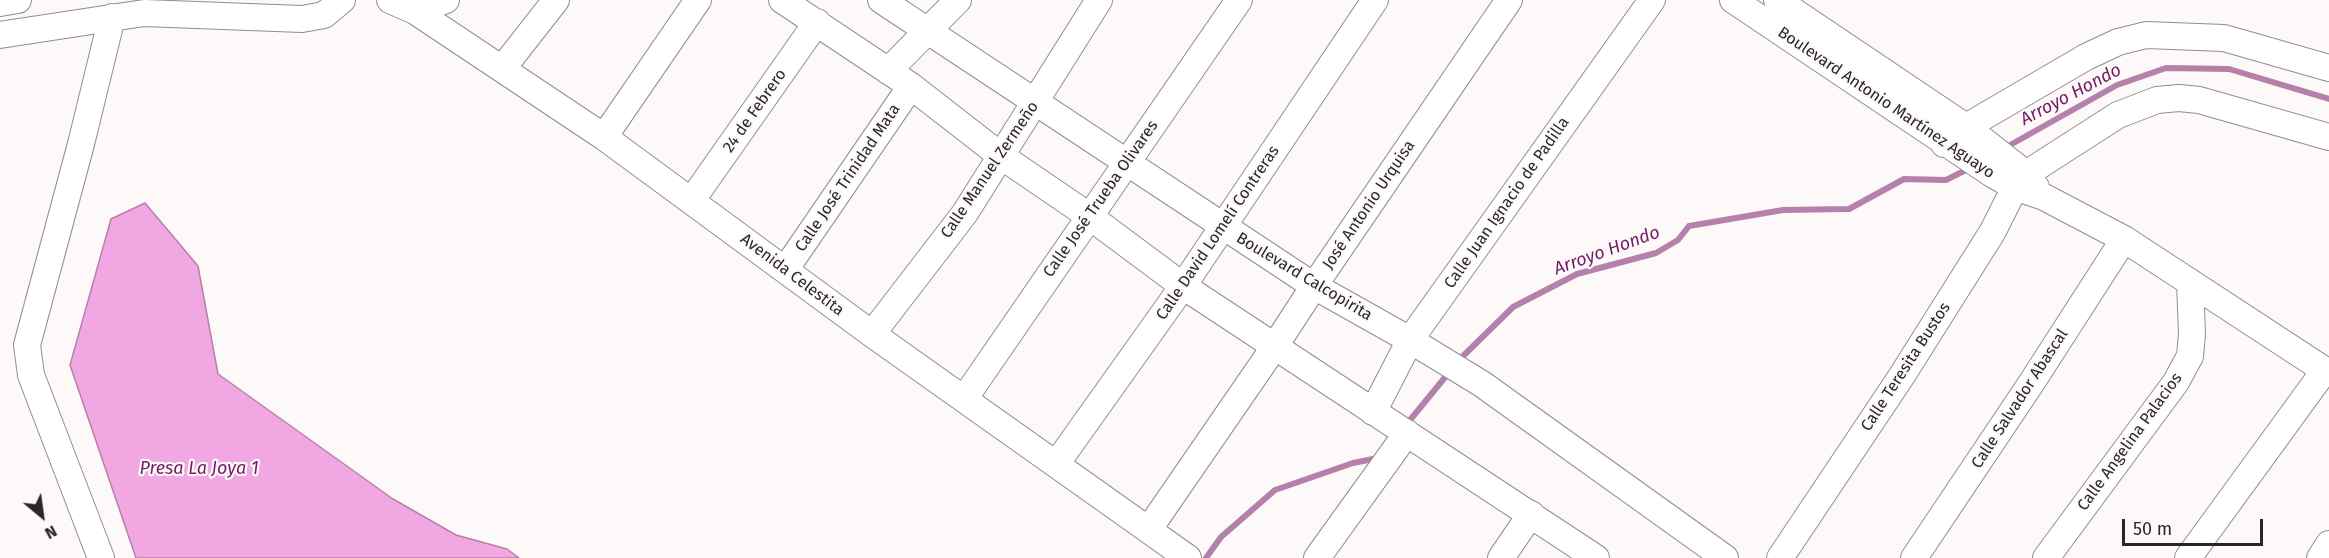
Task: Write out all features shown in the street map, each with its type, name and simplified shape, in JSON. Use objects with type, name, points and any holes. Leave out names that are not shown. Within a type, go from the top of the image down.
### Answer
[{"type":"street","points":[[0,3],[18,0]]},
{"type":"street","points":[[0,35],[144,13],[302,19],[324,15],[342,0]]},
{"type":"street","name":"Avenida Celestita","points":[[390,0],[415,11],[604,137],[873,334],[1188,558]]},
{"type":"street","points":[[415,11],[446,0]]},
{"type":"street","points":[[502,69],[556,0]]},
{"type":"street","points":[[604,137],[698,0]]},
{"type":"street","points":[[782,0],[911,86],[1001,156],[1089,216],[1183,286],[1596,558]]},
{"type":"street","name":"Boulevard Calcopirita","points":[[881,0],[1314,286],[1410,339],[1482,384],[1725,558]]},
{"type":"street","points":[[888,71],[928,33],[958,0]]},
{"type":"street","name":"Calle Manuel Zermeño","points":[[873,334],[965,213],[1099,0]]},
{"type":"street","name":"Calle José Trueba Olivares","points":[[964,399],[1239,0]]},
{"type":"street","name":"Calle David Lomelí Contreras","points":[[1057,463],[1183,286],[1375,0]]},
{"type":"street","name":"José Antonio Urquisa","points":[[1149,529],[1509,0]]},
{"type":"street","name":"Calle Juan Ignacio de Padilla","points":[[1317,558],[1392,425],[1410,339],[1652,0]]},
{"type":"street","name":"Boulevard Antonio Martínez Aguayo","points":[[1733,0],[1970,160],[2007,168]]},
{"type":"street","name":"Boulevard Antonio Martínez Aguayo","points":[[1777,0],[1966,127],[2007,168],[2044,197],[2124,239],[2327,372]]},
{"type":"street","points":[[101,558],[31,375],[27,345],[81,144],[112,17]]},
{"type":"street","name":"24 de Febrero","points":[[692,200],[817,22]]},
{"type":"street","points":[[1944,144],[1966,127],[2086,57],[2118,42],[2146,35],[2224,38],[2329,68]]},
{"type":"street","name":"Calle José Trinidad Mata","points":[[785,270],[911,86]]},
{"type":"street","points":[[2007,168],[2118,115],[2157,100],[2199,100],[2329,137]]},
{"type":"street","name":"Calle Teresita Bustos","points":[[1780,558],[1901,377],[1993,231],[2007,168]]},
{"type":"street","name":"Calle Salvador Abascal","points":[[1914,558],[2124,239]]},
{"type":"street","name":"Calle Angelina Palacios","points":[[2046,558],[2176,382],[2190,356],[2192,334],[2190,282]]},
{"type":"street","points":[[2188,558],[2327,372]]},
{"type":"street","points":[[1501,558],[1531,514]]},
{"type":"street","points":[[2320,558],[2329,544]]},
{"type":"water","name":"Presa La Joya 1","points":[[145,203],[198,266],[218,374],[393,499],[456,535],[507,549],[519,558],[136,558],[70,365],[111,219]]},
{"type":"waterway","name":"Arroyo Hondo","points":[[2003,149],[2117,85],[2166,68],[2229,69],[2329,99]]},
{"type":"waterway","name":"Arroyo Hondo","points":[[1457,362],[1513,307],[1577,274],[1656,253],[1678,240],[1689,226],[1783,210],[1849,209],[1904,179],[1946,180],[1970,168]]},
{"type":"waterway","name":"Arroyo Hondo","points":[[1406,425],[1451,370]]},
{"type":"waterway","name":"Arroyo Hondo","points":[[1206,558],[1221,537],[1275,490],[1353,463],[1378,458]]}]
